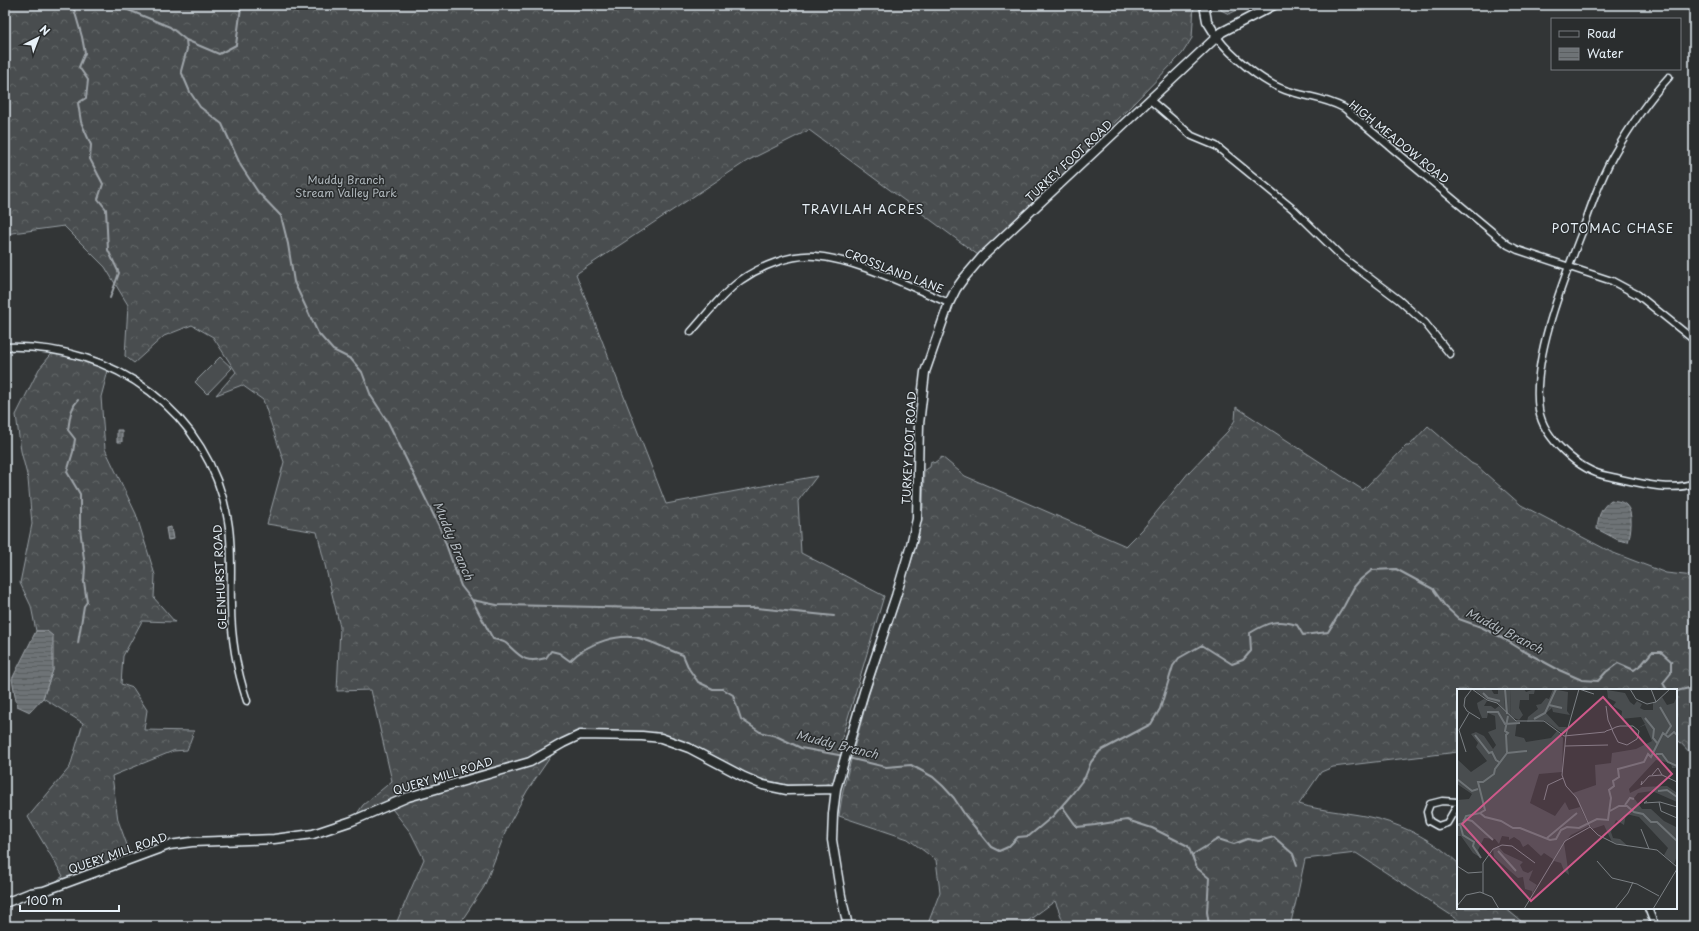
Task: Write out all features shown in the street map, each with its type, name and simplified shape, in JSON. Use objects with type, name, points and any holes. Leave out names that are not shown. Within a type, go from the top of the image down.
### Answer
[{"type":"street","points":[[1204,5],[1207,21],[1217,38]]},
{"type":"street","name":"TURKEY FOOT ROAD","points":[[848,926],[841,896],[832,840],[836,789],[864,692],[896,596],[911,545],[916,519],[919,424],[922,386],[931,352],[949,303],[964,278],[982,257],[1226,29],[1274,5]]},
{"type":"street","name":"HIGH MEADOW ROAD","points":[[1217,38],[1228,51],[1267,82],[1285,90],[1329,100],[1344,108],[1508,245],[1518,250],[1612,281],[1638,295],[1694,340]]},
{"type":"street","points":[[1669,77],[1638,116],[1612,157],[1599,184],[1568,267],[1545,343],[1537,392],[1539,412],[1546,430],[1565,452],[1579,464],[1597,474],[1655,485],[1677,487],[1694,483]]},
{"type":"street","points":[[1150,100],[1192,136],[1216,146],[1287,205],[1342,257],[1399,300],[1425,323],[1450,354]]},
{"type":"street","name":"CROSSLAND LANE","points":[[691,332],[726,292],[746,277],[768,264],[802,257],[814,256],[834,259],[857,266],[949,303]]},
{"type":"street","name":"GLENHURST ROAD","points":[[5,347],[34,347],[56,350],[83,356],[116,370],[152,392],[172,411],[203,450],[219,484],[227,515],[231,553],[232,628],[241,683],[247,701]]},
{"type":"street","name":"QUERY MILL ROAD","points":[[5,903],[30,893],[44,891],[169,845],[192,842],[274,839],[313,834],[352,821],[408,797],[530,762],[580,735],[642,736],[661,738],[689,748],[744,777],[763,785],[787,790],[836,789]]},
{"type":"street","points":[[1457,803],[1442,801],[1430,804],[1427,812],[1429,821],[1438,826],[1447,823],[1457,805]]},
{"type":"street","points":[[1648,909],[1655,926]]},
{"type":"green space","name":"Muddy Branch Stream Valley Park","points":[[5,5],[1194,5],[1192,38],[1182,54],[1079,159],[978,255],[809,130],[747,161],[576,274],[666,504],[817,476],[798,501],[801,553],[884,596],[839,748],[843,750],[833,782],[823,785],[788,785],[743,774],[660,735],[562,740],[527,791],[507,828],[484,887],[458,926],[395,926],[424,859],[411,833],[389,805],[352,821],[363,805],[392,781],[371,690],[337,691],[340,627],[317,532],[267,524],[284,462],[263,400],[242,385],[216,395],[236,372],[213,337],[192,325],[164,336],[134,363],[125,356],[128,305],[105,267],[64,226],[5,234]]},
{"type":"green space","points":[[1219,5],[1248,5],[1229,14],[1221,10]]},
{"type":"green space","points":[[55,350],[109,367],[101,397],[105,449],[136,514],[155,575],[154,598],[175,622],[142,621],[123,656],[121,684],[133,688],[147,710],[144,730],[194,731],[187,750],[173,751],[112,776],[118,820],[132,859],[44,891],[63,876],[28,817],[70,767],[83,723],[43,698],[53,670],[47,631],[36,631],[31,606],[20,583],[32,524],[28,479],[21,451],[16,415],[39,369]]},
{"type":"green space","points":[[220,357],[232,368],[207,394],[195,382]]},
{"type":"green space","points":[[1236,407],[1363,490],[1428,426],[1471,463],[1477,466],[1521,505],[1611,552],[1666,573],[1694,576],[1694,757],[1677,740],[1677,689],[1457,689],[1457,752],[1333,767],[1321,772],[1299,804],[1318,809],[1378,819],[1400,826],[1421,836],[1440,848],[1457,862],[1457,909],[1506,909],[1527,926],[1464,926],[1463,923],[1356,853],[1305,859],[1290,926],[1159,926],[1154,921],[1142,926],[1065,926],[1055,901],[1021,926],[927,926],[940,892],[936,860],[908,839],[839,816],[843,790],[867,700],[918,540],[923,507],[924,471],[930,467],[931,461],[934,463],[942,457],[965,476],[1126,546],[1142,530],[1189,472],[1228,431],[1235,420]]},
{"type":"water","points":[[117,430],[122,430],[122,442],[117,442]]},
{"type":"water","points":[[1611,500],[1619,501],[1629,508],[1631,523],[1628,542],[1618,540],[1597,529],[1598,520],[1601,513]]},
{"type":"water","points":[[171,527],[173,539],[168,540],[166,528]]},
{"type":"water","points":[[36,631],[47,631],[53,636],[53,670],[43,698],[30,712],[17,706],[12,679]]},
{"type":"waterway","points":[[69,5],[74,9],[85,53],[79,67],[88,80],[86,98],[78,103],[81,122],[91,145],[90,159],[103,184],[98,199],[106,209],[108,250],[119,273],[110,298]]},
{"type":"waterway","name":"Muddy Branch","points":[[116,5],[170,27],[186,40],[187,49],[181,71],[190,92],[200,107],[222,124],[241,166],[258,192],[281,216],[288,244],[294,282],[318,333],[333,350],[351,359],[362,372],[371,396],[388,422],[440,528],[461,586],[472,600],[493,639],[506,643],[520,656],[528,660],[539,660],[546,658],[551,651],[559,653],[570,661],[586,649],[605,640],[626,637],[645,640],[683,655],[689,669],[698,682],[713,689],[723,689],[733,695],[741,719],[760,732],[776,736],[801,748],[844,756]]},
{"type":"waterway","points":[[186,40],[219,54],[236,45],[241,7],[243,5]]},
{"type":"waterway","points":[[78,400],[72,410],[68,430],[75,439],[67,472],[80,494],[80,528],[85,567],[84,582],[87,602],[84,606],[78,643]]},
{"type":"waterway","name":"Muddy Branch","points":[[848,758],[886,767],[911,765],[933,777],[954,798],[965,815],[991,847],[999,851],[1008,847],[1018,837],[1029,836],[1053,816],[1085,777],[1091,762],[1100,751],[1151,724],[1160,709],[1173,666],[1179,658],[1202,645],[1232,664],[1243,660],[1251,651],[1250,633],[1262,626],[1278,622],[1297,625],[1303,635],[1328,632],[1354,587],[1372,570],[1396,569],[1433,589],[1445,606],[1459,619],[1481,627],[1559,670],[1582,680],[1598,681],[1606,672],[1618,663],[1634,670],[1642,664],[1652,652],[1661,652],[1671,661],[1671,673],[1663,683],[1666,689]]},
{"type":"waterway","points":[[472,600],[497,605],[647,608],[756,608],[834,616]]},
{"type":"waterway","name":"Muddy Branch","points":[[1677,691],[1690,688],[1694,690]]},
{"type":"waterway","points":[[1062,806],[1077,827],[1127,820],[1152,828],[1188,846],[1197,868],[1209,878],[1207,912],[1209,925],[1211,926]]},
{"type":"waterway","points":[[1192,855],[1218,839],[1234,844],[1247,839],[1259,841],[1274,837],[1293,854],[1297,865]]},
{"type":"district","name":"TRAVILAH ACRES","points":[[863,210]]},
{"type":"district","name":"POTOMAC CHASE","points":[[1613,229]]}]
